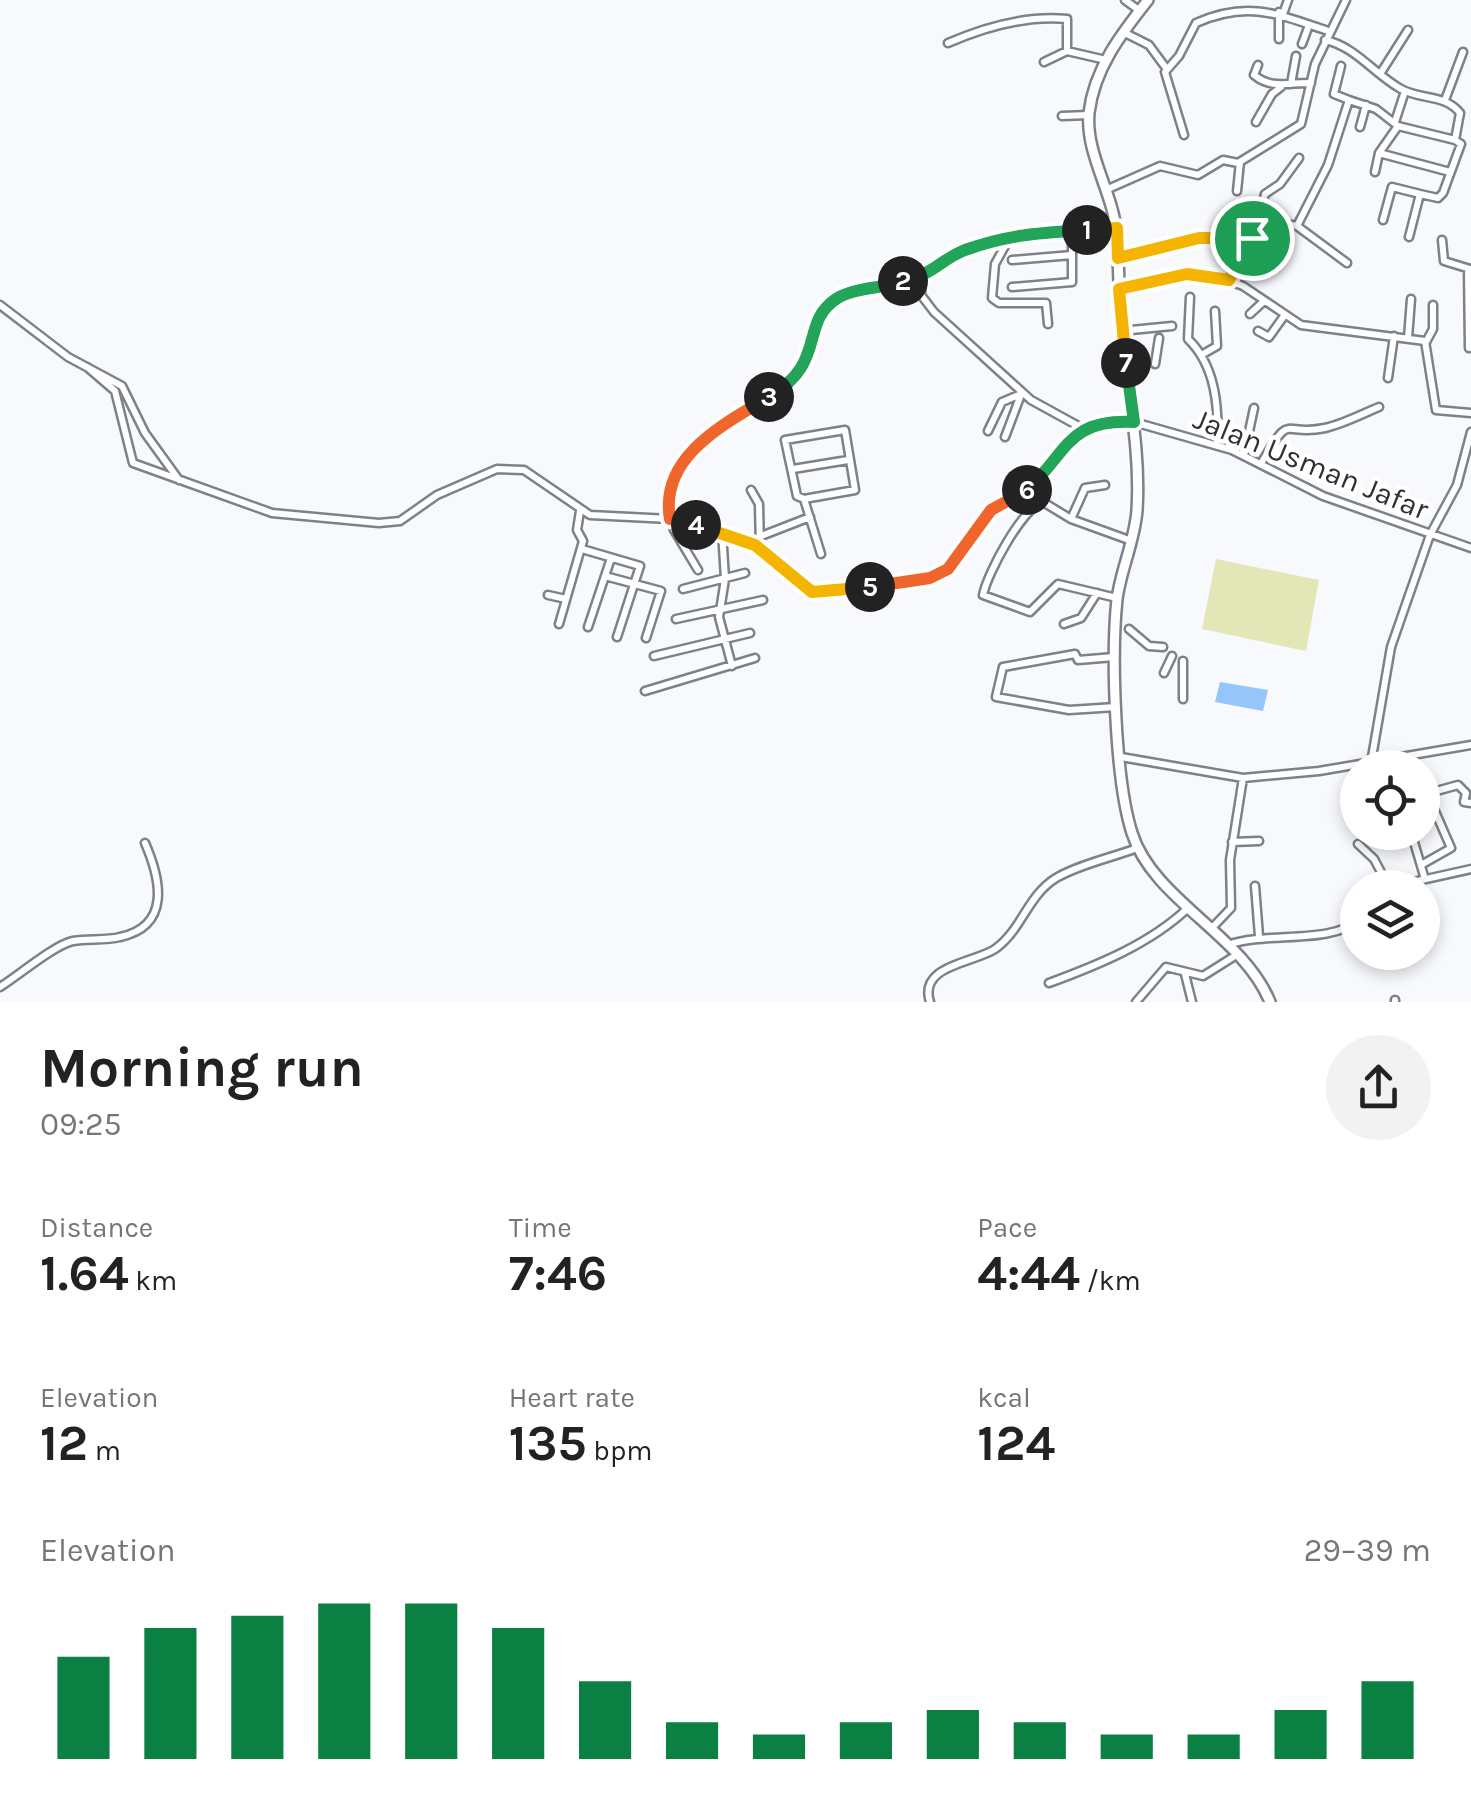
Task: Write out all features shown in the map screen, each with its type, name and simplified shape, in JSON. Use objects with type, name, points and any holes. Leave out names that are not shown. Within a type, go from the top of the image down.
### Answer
[{"type":"street","points":[[1126,0],[1144,3],[1106,60],[1089,115],[1091,138],[1117,228],[1122,331],[1134,422],[1137,511],[1118,598],[1114,657],[1125,806],[1137,848],[1189,907],[1238,954],[1270,1002]]},
{"type":"street","points":[[1279,39],[1281,12],[1288,0]]},
{"type":"street","points":[[1108,189],[1160,166],[1198,174],[1224,160],[1240,162],[1302,124],[1328,31],[1346,0]]},
{"type":"street","points":[[1166,68],[1177,60],[1189,31],[1200,20],[1252,6],[1281,12],[1328,31]]},
{"type":"street","points":[[948,43],[1011,23],[1053,18],[1067,19],[1067,51]]},
{"type":"street","points":[[1302,44],[1309,25]]},
{"type":"street","points":[[1380,74],[1408,30]]},
{"type":"street","points":[[1123,32],[1149,45],[1166,68],[1165,82],[1184,135]]},
{"type":"street","points":[[1325,40],[1341,45],[1406,91],[1445,100],[1459,111],[1471,111]]},
{"type":"street","points":[[1044,62],[1067,51],[1106,60]]},
{"type":"street","points":[[1445,100],[1463,52]]},
{"type":"street","points":[[1256,122],[1272,94],[1287,85],[1296,56]]},
{"type":"street","points":[[1258,65],[1256,78],[1287,85],[1311,83]]},
{"type":"street","points":[[1341,66],[1334,94],[1366,105],[1396,124],[1471,148]]},
{"type":"street","points":[[1375,172],[1379,153],[1396,124],[1406,91]]},
{"type":"street","points":[[1298,226],[1328,165],[1349,100]]},
{"type":"street","points":[[1360,127],[1366,105]]},
{"type":"street","points":[[1382,220],[1392,187],[1441,197],[1458,142],[1459,111]]},
{"type":"street","points":[[1062,116],[1089,115]]},
{"type":"street","points":[[1379,153],[1450,172]]},
{"type":"street","points":[[1229,280],[1252,238],[1265,194],[1282,182],[1299,158]]},
{"type":"street","points":[[1236,191],[1240,162]]},
{"type":"street","points":[[1409,237],[1420,194]]},
{"type":"street","points":[[1258,219],[1298,226],[1347,263]]},
{"type":"street","points":[[698,570],[670,519],[668,502],[680,465],[714,433],[799,376],[812,352],[814,329],[828,306],[849,293],[922,278],[962,251],[1011,235],[1117,228]]},
{"type":"street","points":[[1012,287],[1072,282],[1072,230]]},
{"type":"street","points":[[1011,235],[995,264],[992,298],[999,303],[1046,303],[1048,324]]},
{"type":"street","points":[[1118,258],[1199,238],[1252,238]]},
{"type":"street","points":[[1442,240],[1444,261],[1469,269],[1469,348]]},
{"type":"street","points":[[1012,260],[1072,255]]},
{"type":"street","points":[[1119,289],[1187,274],[1229,280],[1284,316],[1323,330],[1426,342]]},
{"type":"street","points":[[922,278],[924,302],[1022,392],[1082,428]]},
{"type":"street","points":[[1190,296],[1188,338],[1203,354],[1219,408],[1217,446]]},
{"type":"street","points":[[1408,338],[1411,299]]},
{"type":"street","points":[[1250,314],[1264,302]]},
{"type":"street","points":[[0,305],[87,367],[114,392],[133,463],[238,504],[272,512],[379,523],[400,520],[437,495],[498,469],[512,468],[533,475],[580,511],[600,517],[670,519],[722,532],[760,548],[816,594],[930,578],[958,560],[991,510],[1025,492],[1082,428],[1099,422],[1134,422]]},
{"type":"street","points":[[1433,305],[1433,329],[1426,342],[1436,410],[1471,413]]},
{"type":"street","points":[[1203,354],[1217,346],[1215,311]]},
{"type":"street","points":[[1258,331],[1270,337],[1284,316]]},
{"type":"street","points":[[1122,331],[1172,326]]},
{"type":"street","points":[[1146,328],[1148,336],[1161,337],[1155,364]]},
{"type":"street","points":[[1388,378],[1394,336]]},
{"type":"street","points":[[87,367],[113,378],[128,392],[145,433],[179,480]]},
{"type":"street","points":[[1005,436],[1022,392]]},
{"type":"street","points":[[1014,414],[990,428],[1002,402],[1022,392]]},
{"type":"street","points":[[1262,462],[1280,433],[1292,426],[1325,428],[1379,407]]},
{"type":"street","points":[[1244,455],[1254,408]]},
{"type":"street","name":"Jalan Usman Jafar","points":[[1134,422],[1244,455],[1323,496],[1471,548]]},
{"type":"street","points":[[845,430],[848,460],[855,490],[804,499],[797,496],[786,440],[845,430]]},
{"type":"street","points":[[1373,750],[1390,647],[1430,536],[1457,486],[1471,432]]},
{"type":"street","points":[[792,469],[848,460]]},
{"type":"street","points":[[1072,518],[1086,488],[1105,485]]},
{"type":"street","points":[[751,490],[759,504],[760,548]]},
{"type":"street","points":[[804,499],[822,554]]},
{"type":"street","points":[[1118,598],[1058,584],[1030,612],[983,596],[1009,540],[1035,505],[1043,502],[1072,518],[1130,540]]},
{"type":"street","points":[[559,624],[582,549],[580,511]]},
{"type":"street","points":[[761,536],[810,517]]},
{"type":"street","points":[[722,532],[724,579],[719,616],[732,666]]},
{"type":"street","points":[[582,549],[640,566],[617,637]]},
{"type":"street","points":[[588,627],[611,558]]},
{"type":"street","points":[[683,589],[745,574]]},
{"type":"street","points":[[605,576],[661,592],[646,638]]},
{"type":"street","points":[[548,594],[566,600]]},
{"type":"street","points":[[1064,624],[1081,618],[1097,594]]},
{"type":"street","points":[[676,619],[763,600]]},
{"type":"street","points":[[1129,630],[1149,646],[1163,646]]},
{"type":"street","points":[[654,656],[750,634]]},
{"type":"street","points":[[1114,657],[1078,660],[1076,654],[1003,667],[996,697],[1059,710],[1118,707]]},
{"type":"street","points":[[1164,673],[1172,656]]},
{"type":"street","points":[[645,690],[756,658]]},
{"type":"street","points":[[1182,661],[1183,699]]},
{"type":"street","points":[[1440,751],[1471,745]]},
{"type":"street","points":[[1122,757],[1244,778],[1340,767]]},
{"type":"street","points":[[1211,928],[1231,908],[1232,842],[1244,778]]},
{"type":"street","points":[[1440,790],[1458,785],[1468,792],[1463,800],[1471,803]]},
{"type":"street","points":[[1421,865],[1451,848],[1440,825]]},
{"type":"street","points":[[1232,842],[1259,842]]},
{"type":"street","points":[[0,987],[66,944],[124,937],[150,922],[160,896],[160,881],[145,844]]},
{"type":"street","points":[[930,1002],[929,987],[937,974],[1001,944],[1046,886],[1071,872],[1137,848]]},
{"type":"street","points":[[1364,850],[1380,870]]},
{"type":"street","points":[[1416,850],[1422,870]]},
{"type":"street","points":[[1440,874],[1471,869]]},
{"type":"street","points":[[1255,886],[1259,936]]},
{"type":"street","points":[[1049,983],[1099,965],[1168,925],[1189,907]]},
{"type":"street","points":[[1228,945],[1259,936],[1333,934],[1340,930]]},
{"type":"street","points":[[1136,1002],[1166,967],[1203,976],[1238,954]]},
{"type":"street","points":[[1185,974],[1192,1002]]},
{"type":"green space","points":[[1216,559],[1319,580],[1306,651],[1202,629]]},
{"type":"water","points":[[1220,682],[1268,690],[1263,711],[1215,702]]},
{"type":"route","points":[[1117,228],[1118,258],[1199,238],[1252,238],[1229,280],[1187,274],[1143,287],[1119,289],[1134,422],[1099,422],[1082,428],[1025,492],[991,510],[958,560],[930,578],[816,594],[800,585],[755,545],[707,527],[670,519],[671,487],[685,458],[714,433],[799,376],[812,352],[814,329],[820,316],[842,295],[922,278],[962,251],[1026,231],[1117,228]]}]
